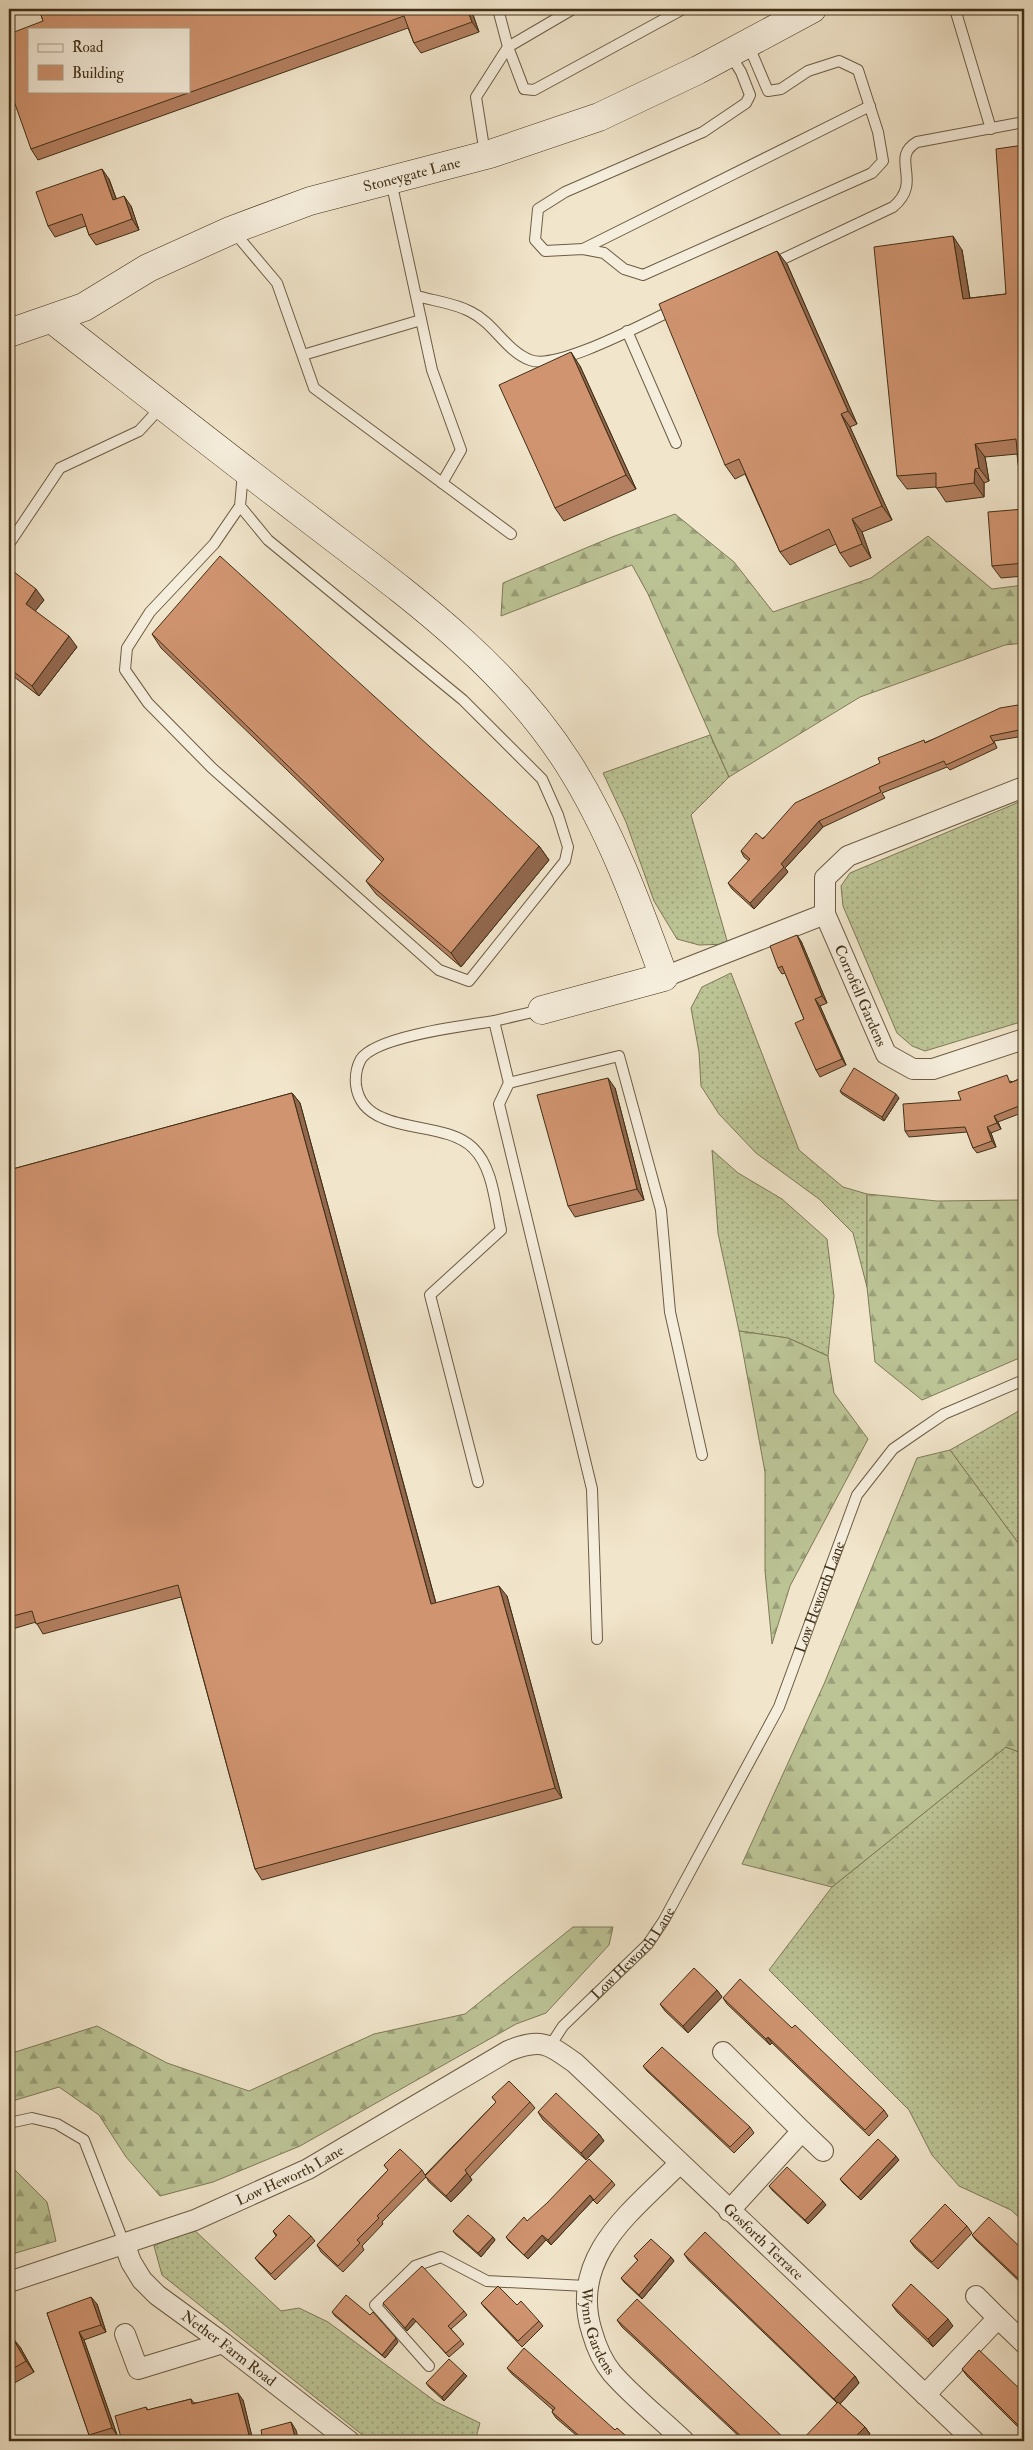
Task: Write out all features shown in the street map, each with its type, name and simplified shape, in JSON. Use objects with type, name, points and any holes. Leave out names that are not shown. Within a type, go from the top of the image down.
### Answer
[{"type":"street","name":"Stoneygate Lane","points":[[9,333],[53,320],[84,308],[148,268],[232,230],[310,201],[486,155],[600,117],[739,48],[812,9]]},
{"type":"street","points":[[53,320],[243,469],[441,620],[517,695],[567,762],[604,825],[634,894],[664,977]]},
{"type":"street","name":"Corrofell Gardens","points":[[1024,787],[848,856],[825,878],[825,914],[886,1054],[913,1069],[933,1069],[1024,1039]]},
{"type":"street","points":[[542,1010],[664,977],[825,914]]},
{"type":"street","name":"Low Heworth Lane","points":[[9,2282],[195,2220],[308,2169],[508,2052],[529,2043],[550,2046]]},
{"type":"street","name":"Gosforth Terrace","points":[[550,2046],[574,2063],[729,2212],[974,2441]]},
{"type":"street","points":[[723,2052],[823,2151]]},
{"type":"street","points":[[729,2212],[802,2131]]},
{"type":"street","name":"Wynn Gardens","points":[[679,2164],[611,2234],[595,2259],[586,2286],[586,2315],[596,2344],[612,2372],[684,2441]]},
{"type":"street","name":"Nether Farm Road","points":[[124,2243],[131,2262],[142,2280],[157,2295],[224,2343],[349,2441]]},
{"type":"street","points":[[976,2296],[1024,2343]]},
{"type":"street","points":[[925,2395],[998,2318]]},
{"type":"street","points":[[125,2334],[138,2369],[224,2343]]},
{"type":"lane","points":[[498,9],[508,46],[522,84],[524,89],[529,91],[683,9]]},
{"type":"lane","points":[[486,155],[476,96],[508,46],[573,9]]},
{"type":"lane","points":[[955,9],[991,129]]},
{"type":"lane","points":[[739,48],[768,91],[781,89],[808,72],[839,61],[858,70],[878,132],[883,161],[872,173],[643,275],[624,268],[604,253],[583,249],[545,251],[535,240],[538,209],[565,192],[703,132],[746,103],[750,95],[739,48]]},
{"type":"lane","points":[[583,249],[870,106]]},
{"type":"lane","points":[[763,269],[893,207],[904,198],[906,192],[905,154],[909,147],[917,142],[1024,122]]},
{"type":"lane","points":[[390,180],[432,370],[461,450],[442,482]]},
{"type":"lane","points":[[232,230],[277,283],[314,388],[511,534]]},
{"type":"lane","points":[[416,296],[472,312],[516,351],[530,360],[544,361],[566,358],[682,306]]},
{"type":"lane","points":[[303,355],[422,320]]},
{"type":"lane","points":[[627,330],[676,443]]},
{"type":"lane","points":[[9,544],[60,468],[140,431],[162,406]]},
{"type":"lane","points":[[240,506],[268,540],[463,700],[542,779],[558,815],[568,847],[565,861],[469,981],[439,970],[212,768],[148,703],[125,670],[127,648],[150,612],[214,544],[240,506],[243,469]]},
{"type":"lane","points":[[478,1482],[430,1295],[501,1230],[489,1178],[481,1159],[473,1148],[461,1139],[384,1119],[365,1108],[357,1091],[355,1074],[362,1058],[418,1032],[495,1021],[542,1010]]},
{"type":"lane","points":[[495,1021],[509,1083],[499,1104],[592,1489],[597,1639]]},
{"type":"lane","points":[[509,1083],[619,1056],[661,1210],[670,1312],[702,1455]]},
{"type":"lane","name":"Low Heworth Lane","points":[[550,2046],[563,2026],[648,1944],[664,1920],[779,1707],[857,1495],[893,1450],[930,1423],[944,1414],[1024,1380]]},
{"type":"lane","points":[[9,2123],[32,2118],[57,2124],[84,2140],[124,2243]]},
{"type":"lane","points":[[429,2366],[375,2305],[415,2266],[441,2256],[487,2282],[586,2286]]},
{"type":"green space","points":[[675,514],[734,562],[773,612],[871,578],[928,536],[992,589],[1024,585],[1024,643],[1005,645],[860,697],[729,777],[648,594],[632,565],[501,616],[503,583],[612,537]]},
{"type":"green space","points":[[710,735],[729,777],[691,815],[728,944],[699,945],[677,939],[654,901],[626,822],[603,773]]},
{"type":"green space","points":[[1024,800],[1024,1021],[925,1051],[912,1046],[897,1033],[843,906],[841,886],[850,873]]},
{"type":"green space","points":[[731,973],[799,1150],[843,1187],[867,1194],[867,1287],[853,1233],[819,1199],[756,1153],[719,1114],[701,1086],[699,1052],[691,1008],[702,987]]},
{"type":"green space","points":[[712,1150],[738,1173],[782,1199],[827,1239],[834,1296],[828,1356],[788,1338],[739,1331],[718,1233]]},
{"type":"green space","points":[[867,1194],[937,1201],[1024,1200],[1024,1356],[922,1400],[875,1362],[867,1287]]},
{"type":"green space","points":[[739,1331],[788,1338],[828,1356],[834,1393],[868,1439],[790,1586],[772,1644],[765,1571],[765,1472]]},
{"type":"green space","points":[[1024,1408],[1024,1551],[950,1450]]},
{"type":"green space","points":[[950,1450],[1024,1551],[1024,1754],[1006,1747],[832,1887],[742,1864],[824,1684],[917,1458]]},
{"type":"green space","points":[[1006,1747],[1024,1754],[1024,2222],[1011,2210],[959,2186],[932,2155],[909,2110],[769,1970],[832,1887]]},
{"type":"green space","points":[[573,1927],[613,1927],[609,1945],[546,2013],[516,2024],[300,2146],[213,2182],[160,2196],[126,2157],[99,2115],[59,2087],[9,2102],[9,2054],[97,2026],[167,2063],[249,2091],[374,2034],[465,2014]]},
{"type":"green space","points":[[9,2168],[14,2169],[47,2202],[56,2241],[9,2255]]},
{"type":"green space","points":[[192,2228],[281,2311],[299,2308],[328,2322],[436,2402],[480,2423],[475,2441],[370,2441],[162,2275],[154,2246]]},
{"type":"building","points":[[39,9],[467,9],[472,22],[414,43],[404,16],[31,149],[9,87],[9,34],[43,21]]},
{"type":"building","points":[[1024,145],[1024,470],[1019,471],[1016,439],[975,444],[979,468],[975,469],[974,483],[936,488],[936,473],[897,476],[874,247],[953,236],[963,299],[1006,294],[996,149]]},
{"type":"building","points":[[102,169],[113,200],[124,196],[132,219],[89,235],[82,214],[48,226],[36,192]]},
{"type":"building","points":[[777,251],[848,411],[841,414],[882,506],[852,519],[862,544],[840,553],[829,529],[780,552],[739,459],[725,465],[659,304]]},
{"type":"building","points":[[571,352],[626,475],[555,508],[499,385]]},
{"type":"building","points":[[1024,509],[1024,563],[992,566],[988,512]]},
{"type":"building","points":[[220,556],[539,846],[451,953],[366,881],[384,859],[152,634]]},
{"type":"building","points":[[9,568],[36,589],[26,604],[69,636],[32,686],[9,668]]},
{"type":"building","points":[[1024,704],[1024,729],[990,736],[994,743],[946,765],[944,761],[879,787],[881,792],[819,821],[781,864],[784,867],[750,903],[728,883],[750,859],[741,851],[756,833],[763,839],[795,803],[880,763],[878,758],[924,740],[925,743],[1000,708]]},
{"type":"building","points":[[797,935],[822,996],[815,999],[842,1059],[816,1070],[795,1023],[804,1019],[782,966],[778,968],[770,946]]},
{"type":"building","points":[[854,1068],[896,1094],[882,1117],[840,1091]]},
{"type":"building","points":[[1007,1075],[1010,1083],[1024,1077],[1024,1104],[994,1116],[997,1123],[987,1127],[992,1141],[973,1148],[965,1127],[905,1131],[903,1104],[961,1100],[958,1092]]},
{"type":"building","points":[[608,1078],[637,1189],[568,1206],[537,1095]]},
{"type":"building","points":[[292,1093],[431,1604],[499,1586],[555,1788],[255,1869],[178,1585],[36,1624],[32,1611],[9,1617],[9,1170]]},
{"type":"building","points":[[694,1968],[717,1990],[683,2026],[660,2004]]},
{"type":"building","points":[[740,1979],[792,2028],[795,2025],[884,2110],[865,2130],[768,2037],[766,2039],[723,1998]]},
{"type":"building","points":[[662,2047],[750,2127],[730,2147],[643,2066]]},
{"type":"building","points":[[509,2081],[530,2102],[465,2170],[467,2173],[446,2196],[425,2176],[496,2102],[492,2097]]},
{"type":"building","points":[[556,2093],[599,2134],[581,2153],[538,2112]]},
{"type":"building","points":[[878,2139],[896,2156],[858,2197],[840,2179]]},
{"type":"building","points":[[400,2149],[422,2170],[377,2216],[379,2218],[357,2240],[360,2243],[338,2266],[317,2245],[388,2170],[384,2165]]},
{"type":"building","points":[[589,2159],[612,2181],[594,2200],[590,2195],[548,2240],[542,2235],[524,2255],[506,2237],[524,2217],[527,2221],[547,2203]]},
{"type":"building","points":[[787,2167],[823,2201],[805,2220],[769,2186]]},
{"type":"building","points":[[945,2204],[967,2226],[932,2262],[910,2241]]},
{"type":"building","points":[[289,2215],[311,2236],[271,2274],[255,2258],[277,2235],[273,2231]]},
{"type":"building","points":[[468,2215],[493,2237],[478,2253],[453,2231]]},
{"type":"building","points":[[989,2217],[1024,2251],[1024,2284],[972,2235]]},
{"type":"building","points":[[705,2232],[855,2376],[834,2399],[684,2254]]},
{"type":"building","points":[[651,2239],[671,2257],[639,2295],[621,2278],[638,2260],[634,2256]]},
{"type":"building","points":[[422,2266],[464,2311],[448,2326],[461,2340],[446,2353],[413,2318],[405,2328],[383,2303]]},
{"type":"building","points":[[911,2284],[948,2319],[928,2339],[892,2305]]},
{"type":"building","points":[[498,2286],[517,2305],[521,2301],[539,2321],[518,2341],[481,2303]]},
{"type":"building","points":[[346,2295],[370,2315],[373,2312],[396,2338],[382,2355],[332,2312]]},
{"type":"building","points":[[91,2297],[101,2325],[79,2332],[112,2428],[89,2435],[47,2313]]},
{"type":"building","points":[[637,2299],[787,2441],[746,2441],[617,2320]]},
{"type":"building","points":[[12,2337],[26,2361],[9,2371],[9,2339]]},
{"type":"building","points":[[524,2348],[615,2430],[617,2428],[632,2441],[585,2441],[552,2412],[555,2408],[507,2368]]},
{"type":"building","points":[[979,2350],[1024,2393],[1024,2431],[962,2369]]},
{"type":"building","points":[[449,2359],[464,2373],[442,2397],[426,2383]]},
{"type":"building","points":[[238,2393],[249,2435],[224,2441],[212,2441],[211,2439],[202,2441],[122,2441],[115,2416],[146,2407],[147,2410],[191,2399],[192,2404]]},
{"type":"building","points":[[838,2402],[865,2427],[851,2441],[801,2441]]},
{"type":"building","points":[[291,2422],[296,2441],[263,2441],[261,2430]]}]
